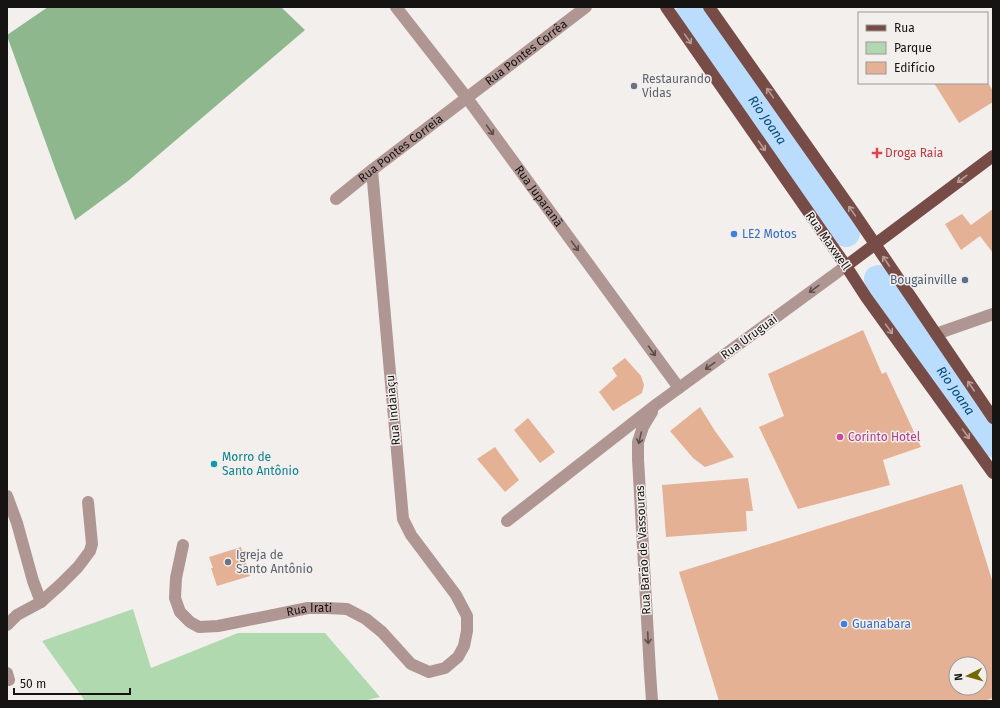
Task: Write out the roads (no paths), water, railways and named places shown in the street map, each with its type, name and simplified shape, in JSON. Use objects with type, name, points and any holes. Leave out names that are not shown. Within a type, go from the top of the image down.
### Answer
[{"type":"main road","name":"Rua Maxwell","points":[[666,7],[866,297],[993,473]]},
{"type":"main road","points":[[709,7],[993,418]]},
{"type":"main road","name":"Rua Uruguai","points":[[846,266],[993,156]]},
{"type":"street","name":"Rua Juparanã","points":[[396,7],[467,98],[679,388]]},
{"type":"street","name":"Rua Pontes Corrêa","points":[[467,98],[586,7]]},
{"type":"street","name":"Rua Pontes Correia","points":[[336,199],[467,98]]},
{"type":"street","name":"Rua Indaiaçu","points":[[372,170],[403,519],[411,535],[456,595],[467,616],[467,631]]},
{"type":"street","name":"Rua Uruguai","points":[[507,521],[657,404],[846,266]]},
{"type":"street","points":[[936,334],[993,314]]},
{"type":"street","name":"Rua Barão de Vassouras","points":[[652,701],[638,442],[642,427],[657,404]]},
{"type":"street","points":[[7,496],[17,523],[33,581],[41,602]]},
{"type":"street","points":[[7,626],[16,615],[41,602],[62,584],[90,552],[92,544],[88,502]]},
{"type":"street","name":"Rua Irati","points":[[184,545],[176,578],[175,598],[180,612],[190,622],[199,626],[218,626],[308,608],[347,609],[366,619],[382,632],[411,664],[429,672],[445,668],[458,657],[464,646],[467,631]]},
{"type":"waterway","name":"Rio Joana","points":[[690,7],[846,233]]},
{"type":"waterway","name":"Rio Joana","points":[[878,279],[993,443]]},
{"type":"place","name":"Restaurando Vidas","points":[[634,86]]},
{"type":"place","name":"Droga Raia","points":[[877,153]]},
{"type":"place","name":"LE2 Motos","points":[[734,234]]},
{"type":"place","name":"Bougainville","points":[[965,280]]},
{"type":"place","name":"Corinto Hotel","points":[[840,437]]},
{"type":"place","name":"Morro de Santo Antônio","points":[[214,464]]},
{"type":"place","name":"Igreja de Santo Antônio","points":[[228,562]]},
{"type":"place","name":"Guanabara","points":[[844,624]]}]
